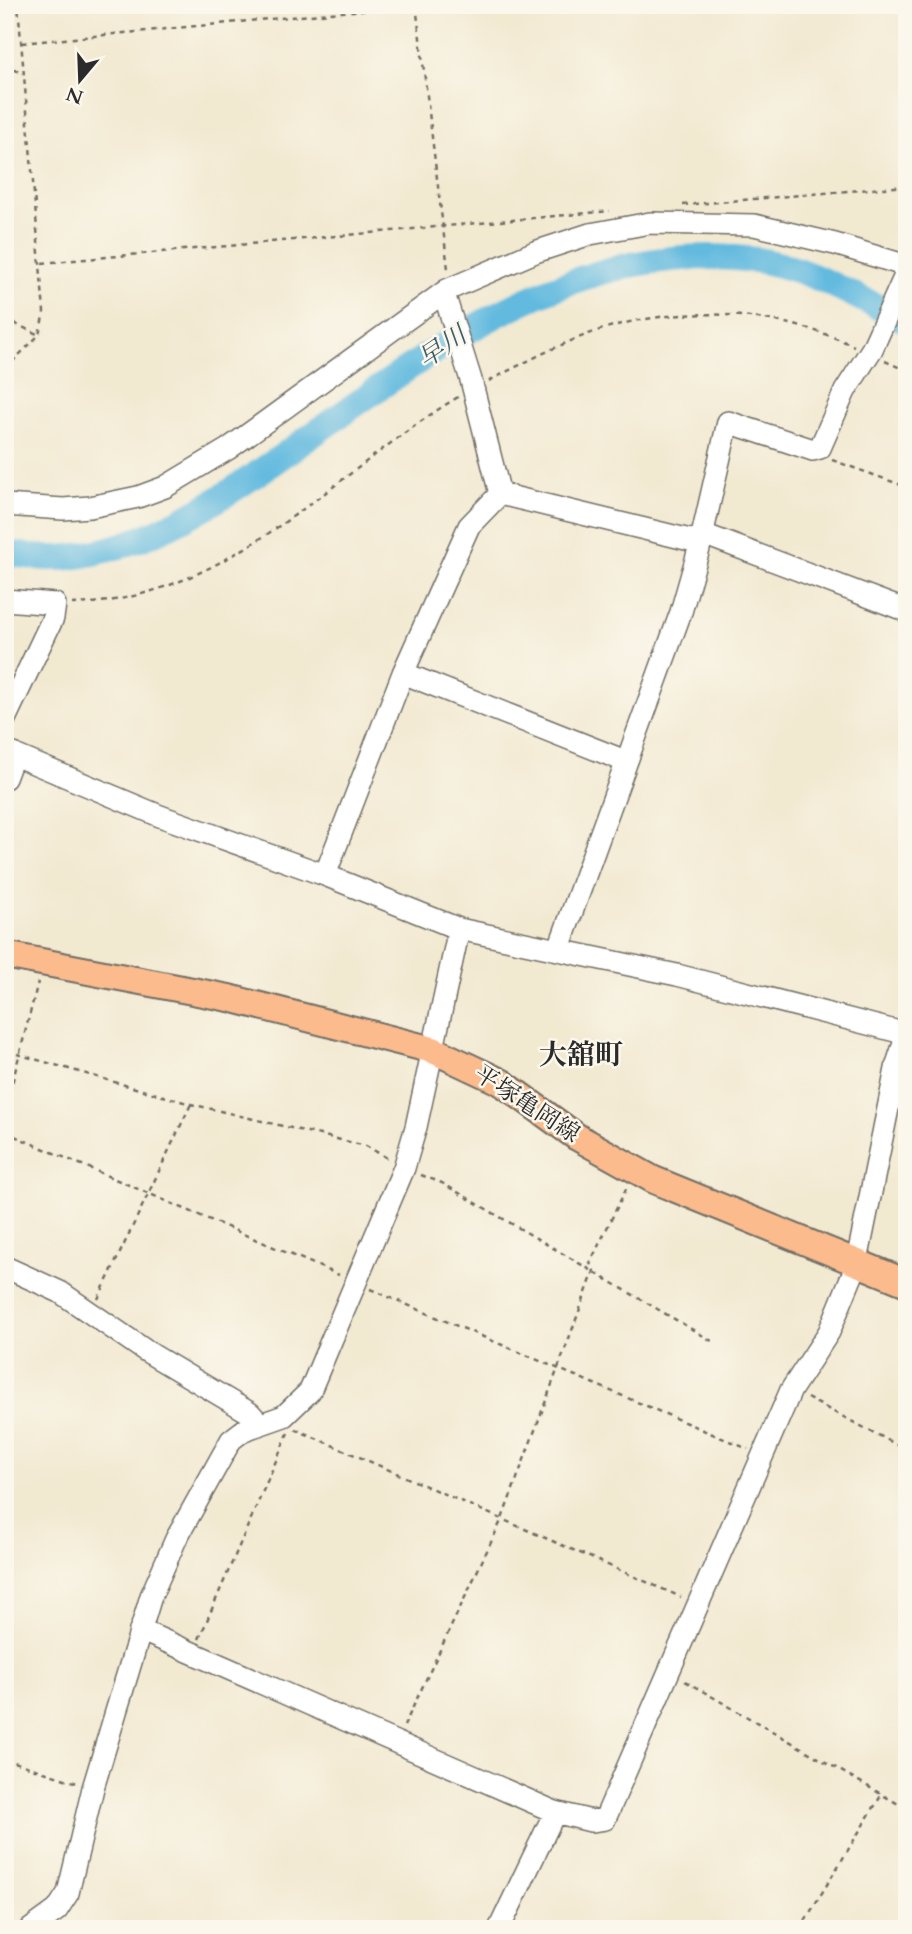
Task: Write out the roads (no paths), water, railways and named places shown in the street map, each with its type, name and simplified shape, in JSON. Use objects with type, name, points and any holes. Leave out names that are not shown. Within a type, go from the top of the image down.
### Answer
[{"type":"main road","name":"平塚亀岡線","points":[[5,955],[44,960],[229,998],[433,1050],[501,1082],[577,1137],[654,1180],[907,1283]]},
{"type":"street","points":[[5,505],[62,509],[90,507],[138,497],[165,487],[228,449],[447,295],[535,252],[579,237],[650,223],[754,225],[835,244],[906,270],[872,349],[845,391],[820,448],[813,450],[728,422],[681,611],[559,948]]},
{"type":"street","points":[[447,295],[499,494]]},
{"type":"street","points":[[499,494],[690,540],[711,537],[907,611]]},
{"type":"street","points":[[326,875],[403,673],[469,526],[499,494]]},
{"type":"street","points":[[5,600],[55,604],[53,618],[5,719]]},
{"type":"street","points":[[403,673],[625,761]]},
{"type":"street","points":[[5,778],[9,753],[160,816],[326,875],[459,929],[559,948],[792,1003],[907,1034],[897,1064],[857,1263],[829,1332],[791,1390],[605,1819],[591,1821],[555,1812],[140,1630]]},
{"type":"street","points":[[31,1929],[57,1910],[68,1893],[93,1788],[140,1630],[162,1569],[220,1456],[231,1440],[260,1423],[284,1416],[310,1391],[357,1283],[404,1168],[459,929]]},
{"type":"street","points":[[5,1267],[60,1292],[90,1314],[250,1413],[260,1423]]},
{"type":"street","points":[[499,1929],[555,1812]]},
{"type":"waterway","name":"早川","points":[[5,553],[52,558],[87,554],[115,548],[169,526],[220,498],[436,350],[495,316],[556,288],[619,267],[686,258],[756,260],[795,269],[907,321]]},
{"type":"district","name":"大舘町","points":[[581,1055]]}]
